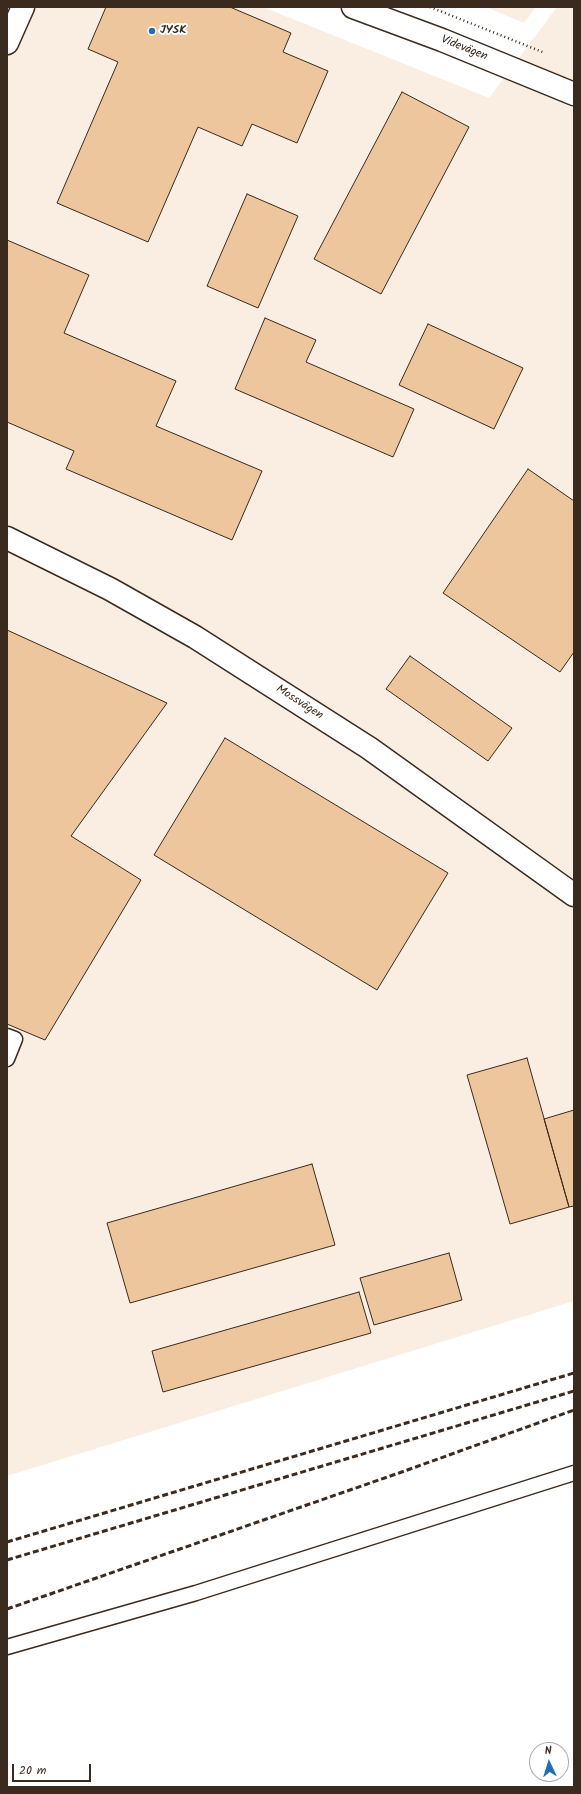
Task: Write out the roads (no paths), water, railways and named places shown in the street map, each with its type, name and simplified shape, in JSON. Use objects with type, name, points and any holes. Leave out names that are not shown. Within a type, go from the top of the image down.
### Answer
[{"type":"street","name":"Videvägen","points":[[353,7],[442,40],[558,86],[574,94]]},
{"type":"street","points":[[7,43],[22,8]]},
{"type":"street","name":"Mossvägen","points":[[7,538],[110,589],[195,637],[369,748],[574,895]]},
{"type":"lane","points":[[7,1036],[14,1039],[7,1059]]},
{"type":"lane","points":[[7,1647],[196,1593],[574,1473]]},
{"type":"railway","points":[[7,1542],[574,1373]]},
{"type":"railway","points":[[7,1560],[574,1391]]},
{"type":"railway","points":[[7,1609],[399,1473],[574,1410]]},
{"type":"place","name":"JYSK","points":[[152,31]]}]
